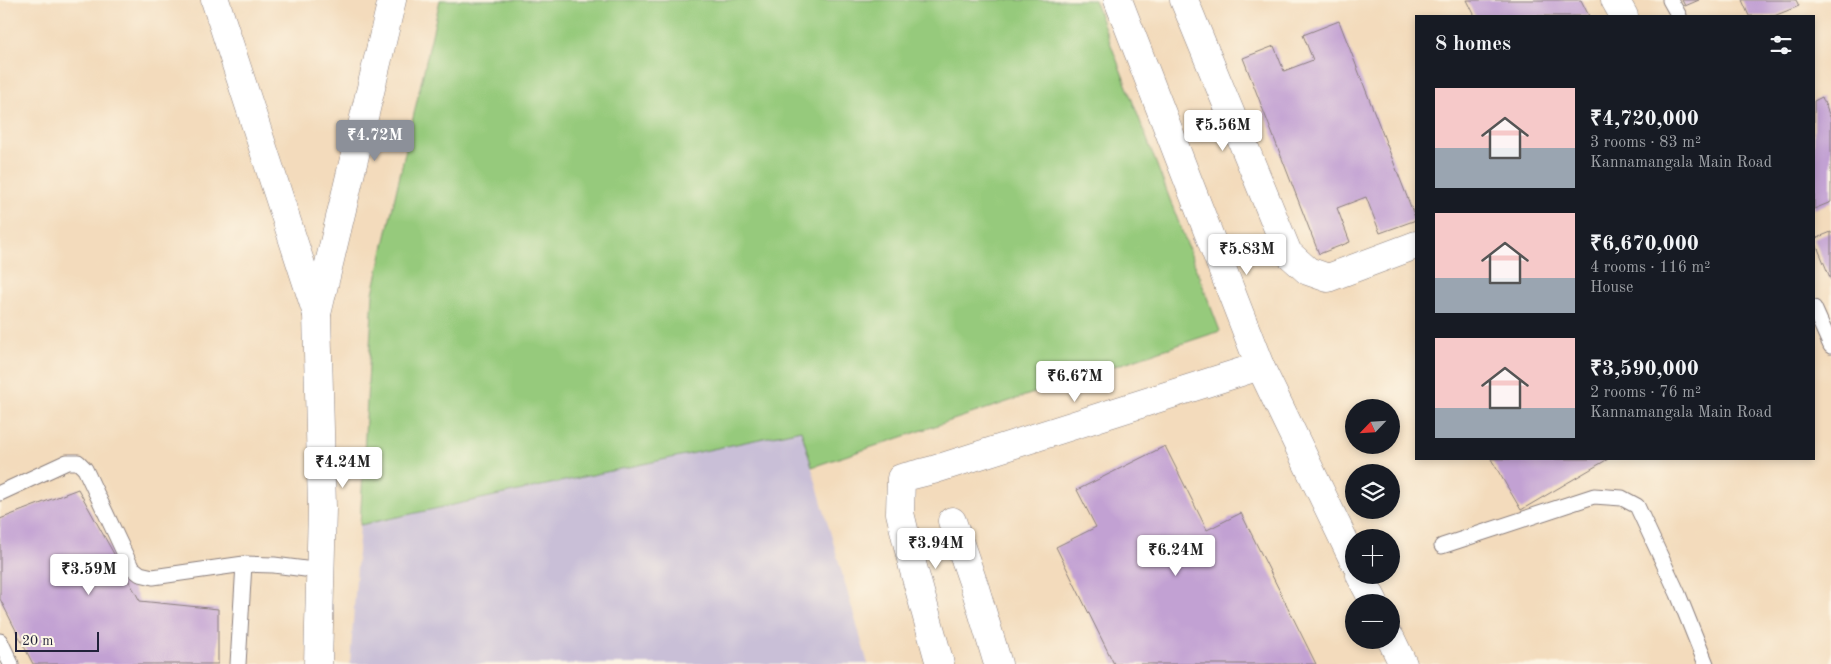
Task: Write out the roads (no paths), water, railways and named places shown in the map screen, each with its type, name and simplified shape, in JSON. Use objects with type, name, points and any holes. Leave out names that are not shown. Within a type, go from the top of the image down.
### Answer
[{"type":"street","points":[[215,0],[317,314]]},
{"type":"street","points":[[318,664],[322,508],[317,314],[392,0]]},
{"type":"street","points":[[1118,0],[1260,366],[1345,542]]},
{"type":"street","points":[[1184,0],[1288,253],[1308,271],[1328,278],[1415,245]]},
{"type":"street","points":[[1615,0],[1623,15]]},
{"type":"street","points":[[940,664],[900,513],[901,478],[933,470],[1260,366]]},
{"type":"street","points":[[952,521],[998,664]]},
{"type":"street","points":[[1396,649],[1403,664]]},
{"type":"lane","points":[[1670,0],[1678,15]]},
{"type":"lane","points":[[1815,310],[1831,346]]},
{"type":"lane","points":[[0,493],[67,462],[78,462],[85,469],[131,567],[140,574],[153,577],[244,564],[274,565],[321,571]]},
{"type":"lane","points":[[1442,546],[1594,496],[1622,498],[1637,506],[1678,594],[1706,664]]},
{"type":"lane","points":[[238,664],[244,564]]},
{"type":"lane","points":[[0,641],[11,664]]}]
